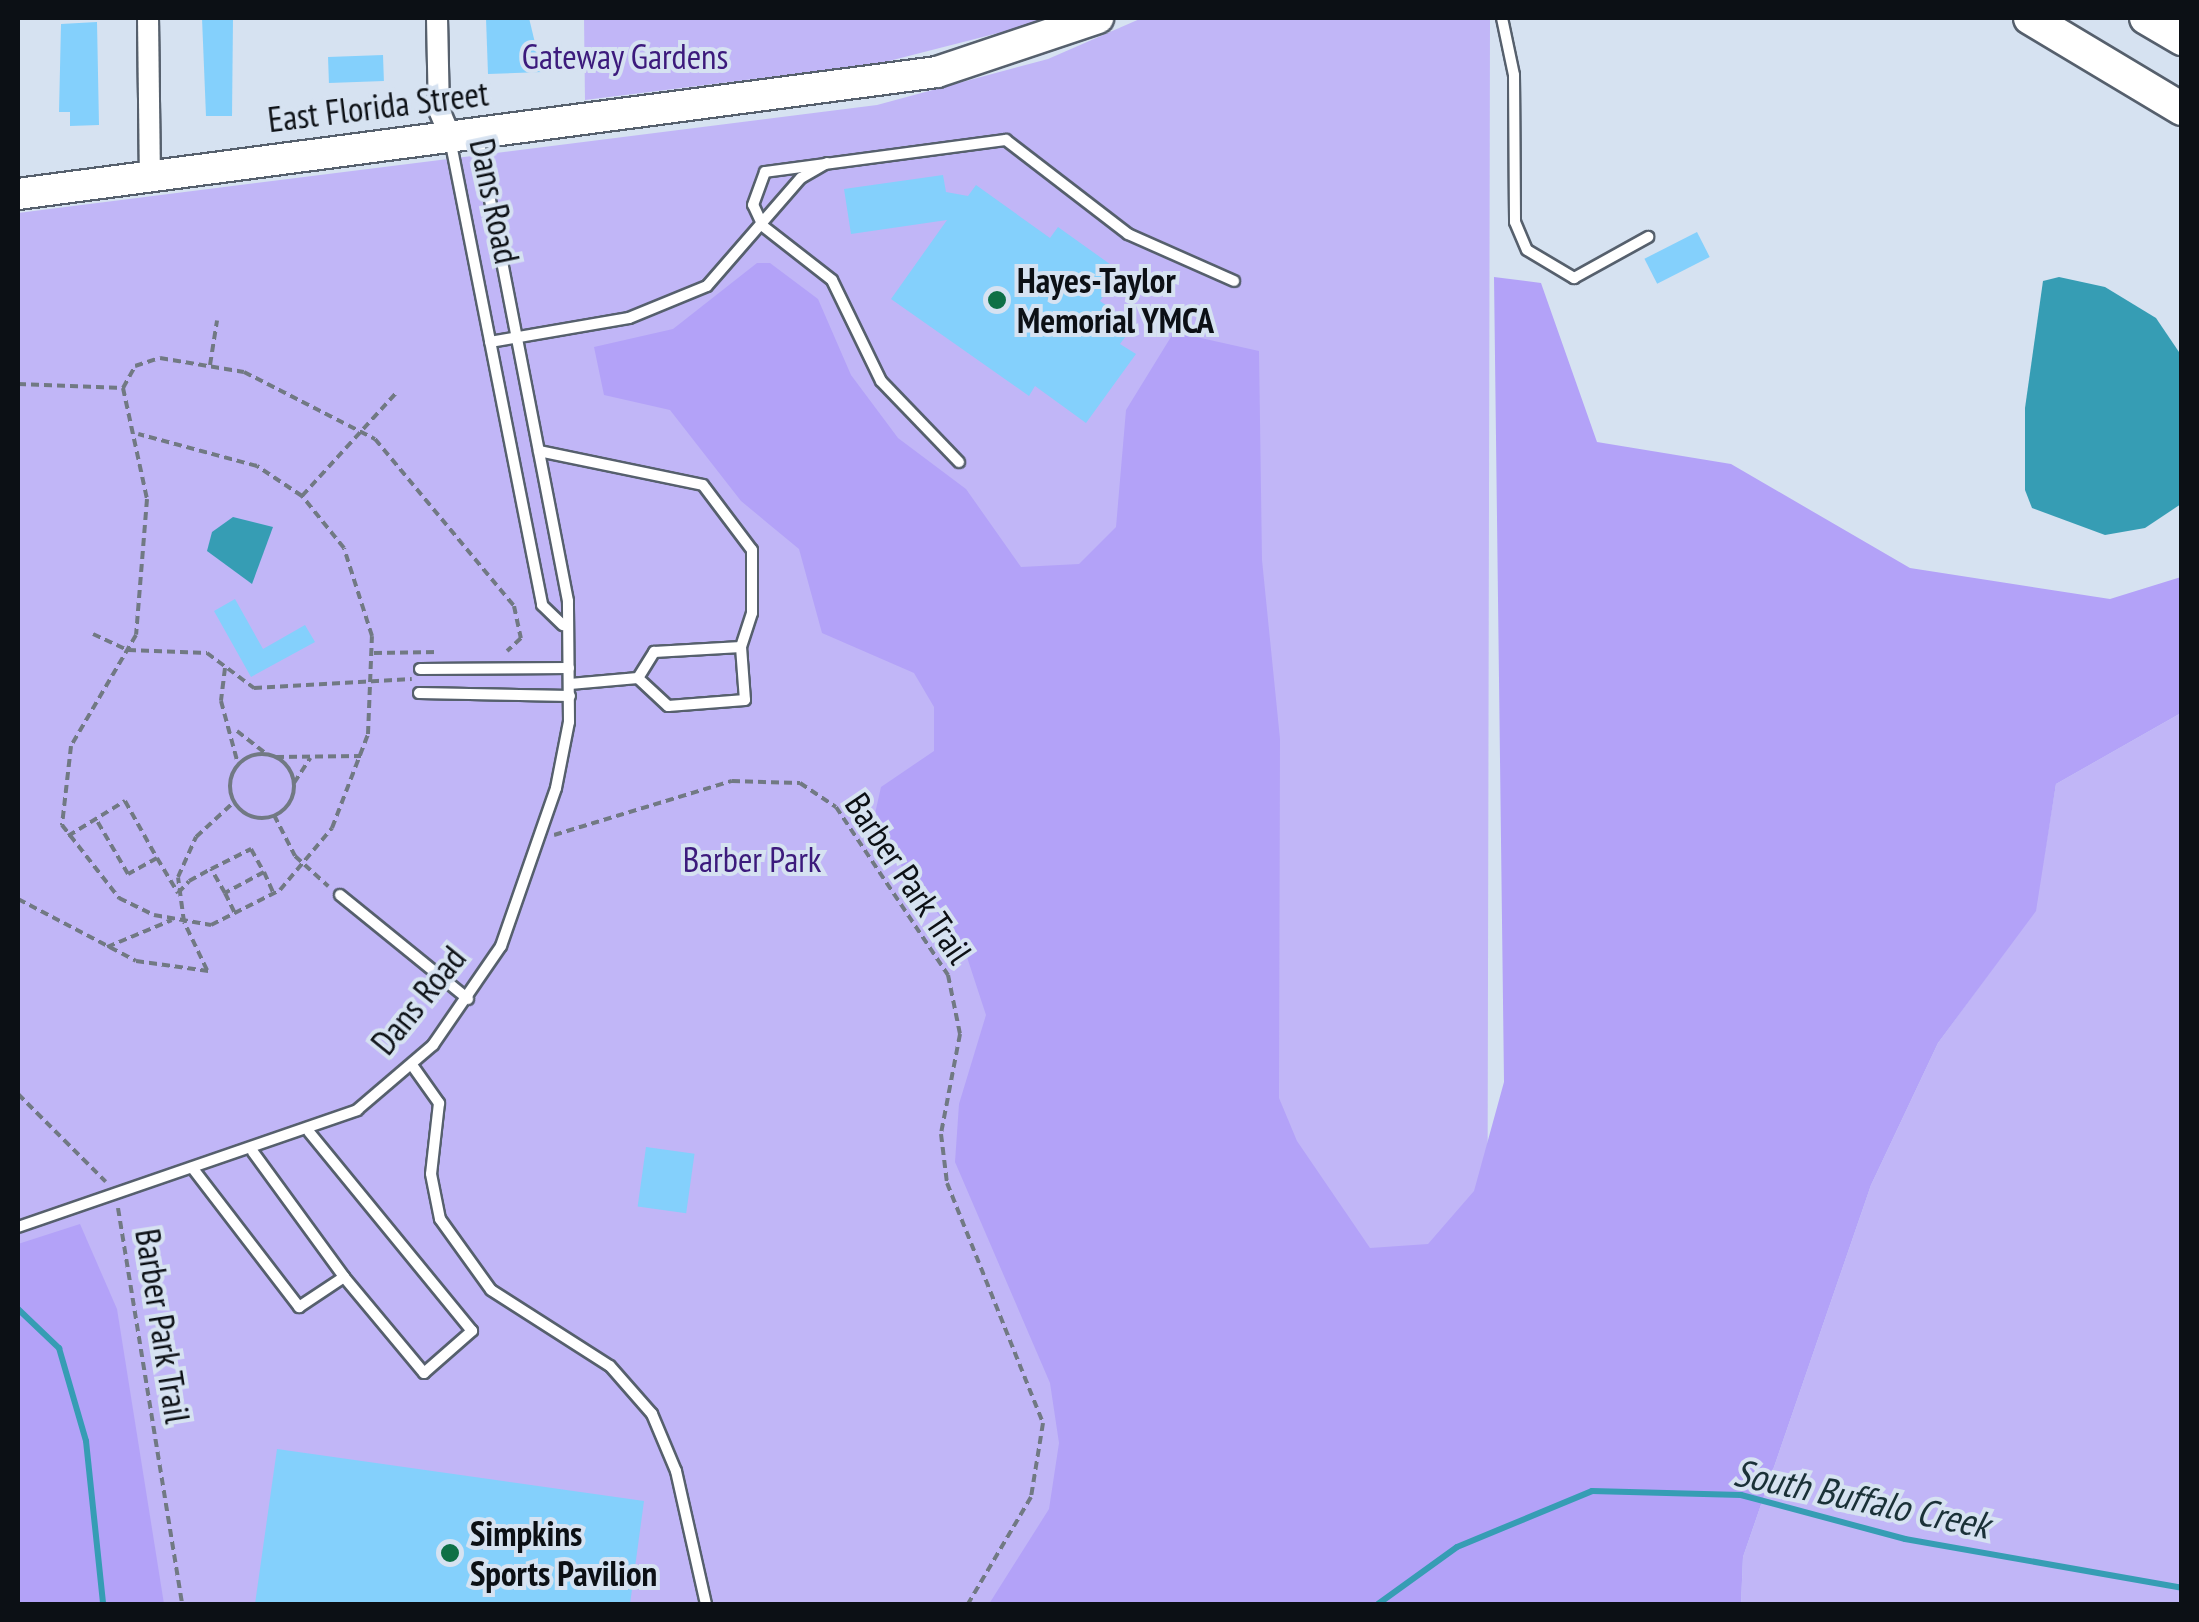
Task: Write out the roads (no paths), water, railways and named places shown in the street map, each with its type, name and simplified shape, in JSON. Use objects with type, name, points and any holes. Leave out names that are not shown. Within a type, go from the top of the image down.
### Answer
[{"type":"main road","name":"East Florida Street","points":[[18,194],[937,72],[1098,18]]},
{"type":"main road","points":[[2030,18],[2182,109]]},
{"type":"main road","points":[[2146,18],[2182,39]]},
{"type":"street","points":[[148,18],[150,174]]},
{"type":"street","name":"Dans Road","points":[[437,18],[439,110],[463,132]]},
{"type":"lane","points":[[1502,18],[1514,75],[1514,222],[1527,250],[1574,278],[1648,237]]},
{"type":"lane","name":"Dans Road","points":[[18,1227],[310,1132],[412,1066],[468,999],[501,946],[540,840],[570,690],[562,625],[568,601],[517,338],[463,132]]},
{"type":"lane","name":"Dans Road","points":[[463,132],[490,342],[542,605],[562,625]]},
{"type":"lane","points":[[959,462],[881,381],[832,280],[763,226],[753,204],[765,172],[1006,140],[1128,234],[1234,282]]},
{"type":"lane","points":[[490,342],[670,305],[707,286],[801,178],[827,163]]},
{"type":"lane","points":[[539,451],[703,485],[752,550],[752,613],[741,647],[744,700],[668,706],[638,678]]},
{"type":"lane","points":[[419,693],[570,690],[638,678],[654,652],[741,647]]},
{"type":"lane","points":[[419,674],[569,668]]},
{"type":"lane","points":[[341,893],[468,999]]},
{"type":"lane","points":[[412,1066],[439,1103],[432,1174],[440,1219],[491,1290],[610,1366],[652,1414],[676,1471],[706,1604]]},
{"type":"lane","points":[[253,1152],[420,1372],[472,1336],[310,1132]]},
{"type":"lane","points":[[194,1170],[299,1306],[344,1276]]},
{"type":"water","points":[[2059,277],[2105,287],[2156,318],[2181,355],[2181,504],[2145,528],[2105,535],[2032,508],[2025,490],[2025,408],[2043,281]]},
{"type":"water","points":[[233,517],[273,527],[252,584],[207,551],[212,532]]},
{"type":"waterway","points":[[18,1309],[59,1348],[86,1441],[103,1604]]},
{"type":"waterway","name":"South Buffalo Creek","points":[[1378,1604],[1457,1547],[1592,1491],[1741,1495],[1905,1539],[2182,1588]]},
{"type":"place","name":"Hayes-Taylor Memorial YMCA","points":[[997,300]]},
{"type":"place","name":"Simpkins Sports Pavilion","points":[[450,1553]]},
{"type":"park label","name":"Gateway Gardens","points":[[625,56]]},
{"type":"park label","name":"Barber Park","points":[[752,859]]}]
